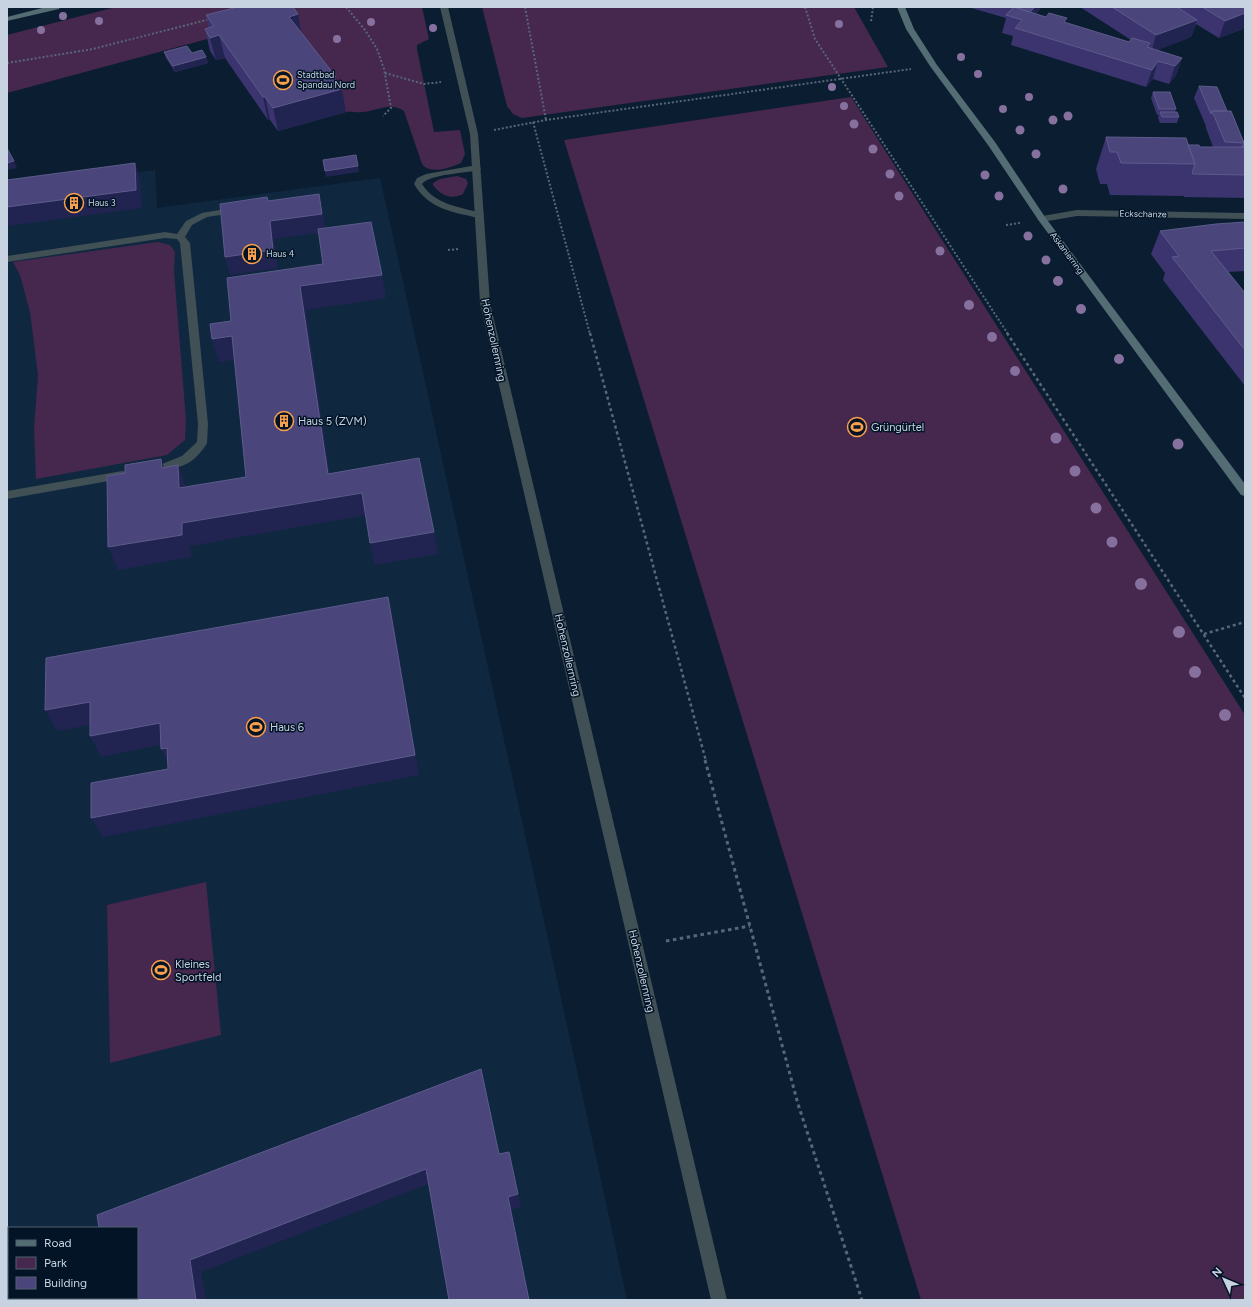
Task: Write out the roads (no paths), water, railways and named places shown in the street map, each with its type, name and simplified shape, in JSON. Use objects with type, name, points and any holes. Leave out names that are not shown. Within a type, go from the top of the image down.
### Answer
[{"type":"main road","points":[[7,19],[56,7]]},
{"type":"main road","name":"Askanierring","points":[[900,7],[910,30],[934,66],[992,144],[1042,219],[1245,492]]},
{"type":"street","name":"Hohenzollernring","points":[[444,7],[474,134],[485,303],[719,1300]]},
{"type":"street","points":[[477,168],[429,176],[420,180],[418,184],[424,194],[440,204],[479,215]]},
{"type":"street","points":[[180,238],[189,223],[205,215],[243,209]]},
{"type":"street","name":"Eckschanze","points":[[1042,219],[1077,213],[1245,216]]},
{"type":"street","points":[[7,259],[165,235],[180,238],[186,242],[203,424],[202,443],[186,459],[162,468],[7,495]]},
{"type":"place","name":"Stadtbad Spandau Nord","points":[[283,80]]},
{"type":"place","name":"Haus 3","points":[[74,203]]},
{"type":"place","name":"Haus 4","points":[[252,254]]},
{"type":"place","name":"Haus 5 (ZVM)","points":[[284,421]]},
{"type":"place","name":"Grüngürtel","points":[[857,427]]},
{"type":"place","name":"Haus 6","points":[[256,727]]},
{"type":"place","name":"Kleines Sportfeld","points":[[161,970]]}]
